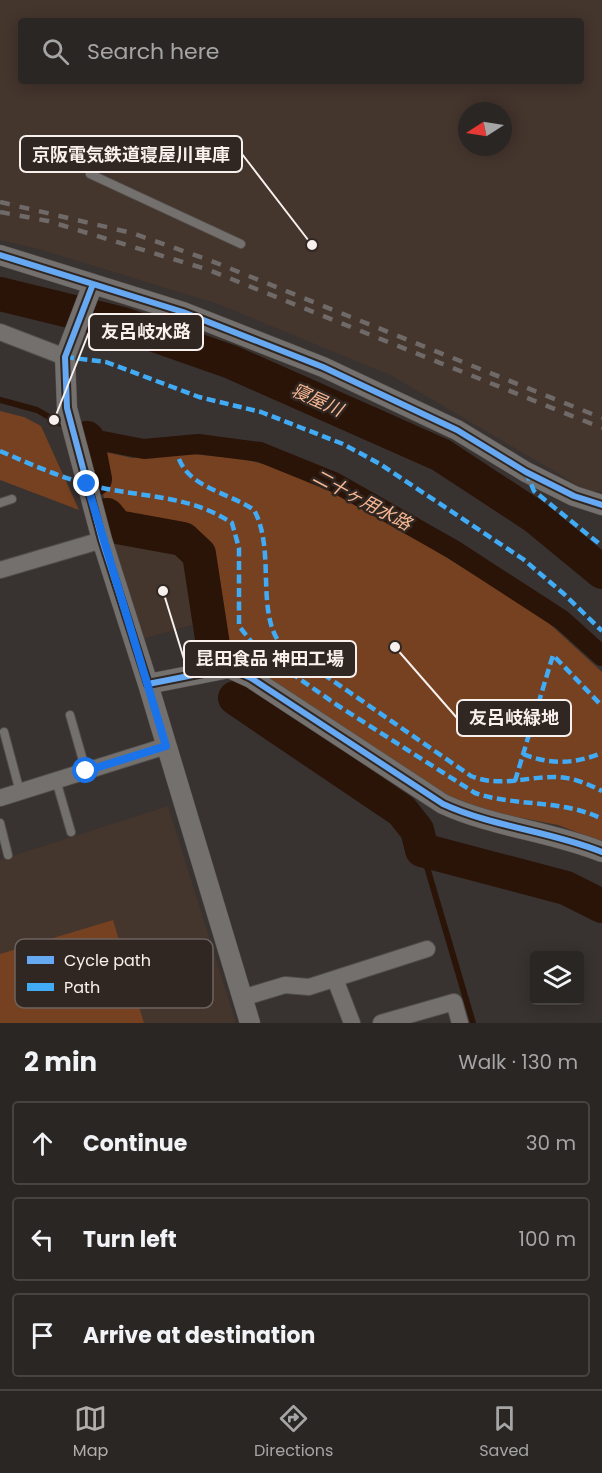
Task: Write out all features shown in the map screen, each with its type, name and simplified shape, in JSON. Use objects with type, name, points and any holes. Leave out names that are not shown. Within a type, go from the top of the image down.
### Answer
[{"type":"street","points":[[0,255],[183,312],[323,368],[457,430],[526,472],[574,496],[602,505]]},
{"type":"street","points":[[93,284],[66,357],[67,408],[102,540],[250,1023]]},
{"type":"street","points":[[0,332],[66,357]]},
{"type":"street","points":[[0,570],[102,540]]},
{"type":"street","points":[[148,684],[229,668],[251,678],[443,804],[470,817],[574,841],[602,852]]},
{"type":"street","points":[[0,798],[166,746]]},
{"type":"street","points":[[242,998],[285,985],[309,987],[427,949]]},
{"type":"street","points":[[335,979],[352,1023]]},
{"type":"street","points":[[381,1023],[453,1002],[460,1023]]},
{"type":"lane","points":[[90,174],[241,244]]},
{"type":"lane","points":[[0,503],[12,499]]},
{"type":"lane","points":[[70,715],[86,771]]},
{"type":"lane","points":[[4,732],[20,792]]},
{"type":"lane","points":[[56,780],[71,832]]},
{"type":"lane","points":[[0,824],[8,855]]},
{"type":"shaded area","points":[[0,0],[602,0],[602,492],[586,490],[392,376],[218,304],[42,250],[0,240]]},
{"type":"shaded area","points":[[0,411],[24,417],[41,426],[79,510],[0,480]]},
{"type":"shaded area","points":[[92,449],[132,458],[192,454],[243,459],[295,472],[348,497],[540,615],[602,672],[602,842],[558,825],[465,807],[236,659],[218,658],[212,639],[200,553],[185,537],[118,526],[108,514]]},
{"type":"shaded area","points":[[110,535],[171,540],[190,548],[197,559],[199,623],[143,639]]},
{"type":"shaded area","points":[[168,806],[210,939],[15,939],[15,1008],[213,1008],[213,950],[236,1023],[0,1023],[0,860]]},
{"type":"shaded area","points":[[113,920],[119,939],[50,939]]},
{"type":"shaded area","points":[[15,949],[15,1008],[139,1008],[144,1023],[0,1023],[0,954]]},
{"type":"waterway","name":"寝屋川","points":[[0,294],[123,324],[231,362],[441,455],[534,516],[602,572]]},
{"type":"waterway","points":[[0,400],[37,410],[68,428]]},
{"type":"waterway","name":"二十ヶ用水路","points":[[87,438],[144,449],[198,444],[260,452],[334,482],[454,550],[562,620],[602,656]]},
{"type":"waterway","points":[[87,438],[95,479]]},
{"type":"waterway","points":[[107,515],[117,527],[183,539],[199,554],[215,658]]},
{"type":"waterway","points":[[235,698],[402,811],[417,830],[422,850],[566,888],[602,906]]},
{"type":"waterway","points":[[422,850],[473,1023]]},
{"type":"railway","points":[[0,202],[132,233],[209,260],[602,418]]},
{"type":"railway","points":[[0,212],[48,221],[209,270],[602,428]]},
{"type":"marked path","points":[[65,357],[106,362],[199,397],[261,412],[343,444],[380,464],[523,559],[602,631]]},
{"type":"marked path","points":[[0,451],[75,481],[179,501],[215,513],[232,523],[239,548],[239,626],[258,650],[337,705],[475,793],[507,800],[571,808],[602,819]]},
{"type":"marked path","points":[[179,459],[184,469],[192,477],[254,510],[264,543],[269,615],[273,631],[281,645],[471,776],[493,781],[558,777],[581,782],[602,791]]},
{"type":"marked path","points":[[526,472],[534,491],[602,546]]},
{"type":"marked path","points":[[515,781],[553,655],[602,706]]},
{"type":"marked path","points":[[523,754],[533,758],[563,762],[602,753]]},
{"type":"cycle path","points":[[0,255],[183,312],[323,367],[457,430],[526,472],[574,496],[602,505]]},
{"type":"cycle path","points":[[93,284],[65,357],[67,408],[102,540],[148,684],[229,668],[251,678],[443,804],[462,812],[602,852]]},
{"type":"place","name":"京阪電気鉄道寝屋川車庫","points":[[312,245]]},
{"type":"place","name":"友呂岐水路","points":[[54,420]]},
{"type":"place","name":"昆田食品 神田工場","points":[[163,591]]},
{"type":"place","name":"友呂岐緑地","points":[[395,647]]},
{"type":"route","points":[[86,771],[166,746],[102,540],[87,484]]}]
